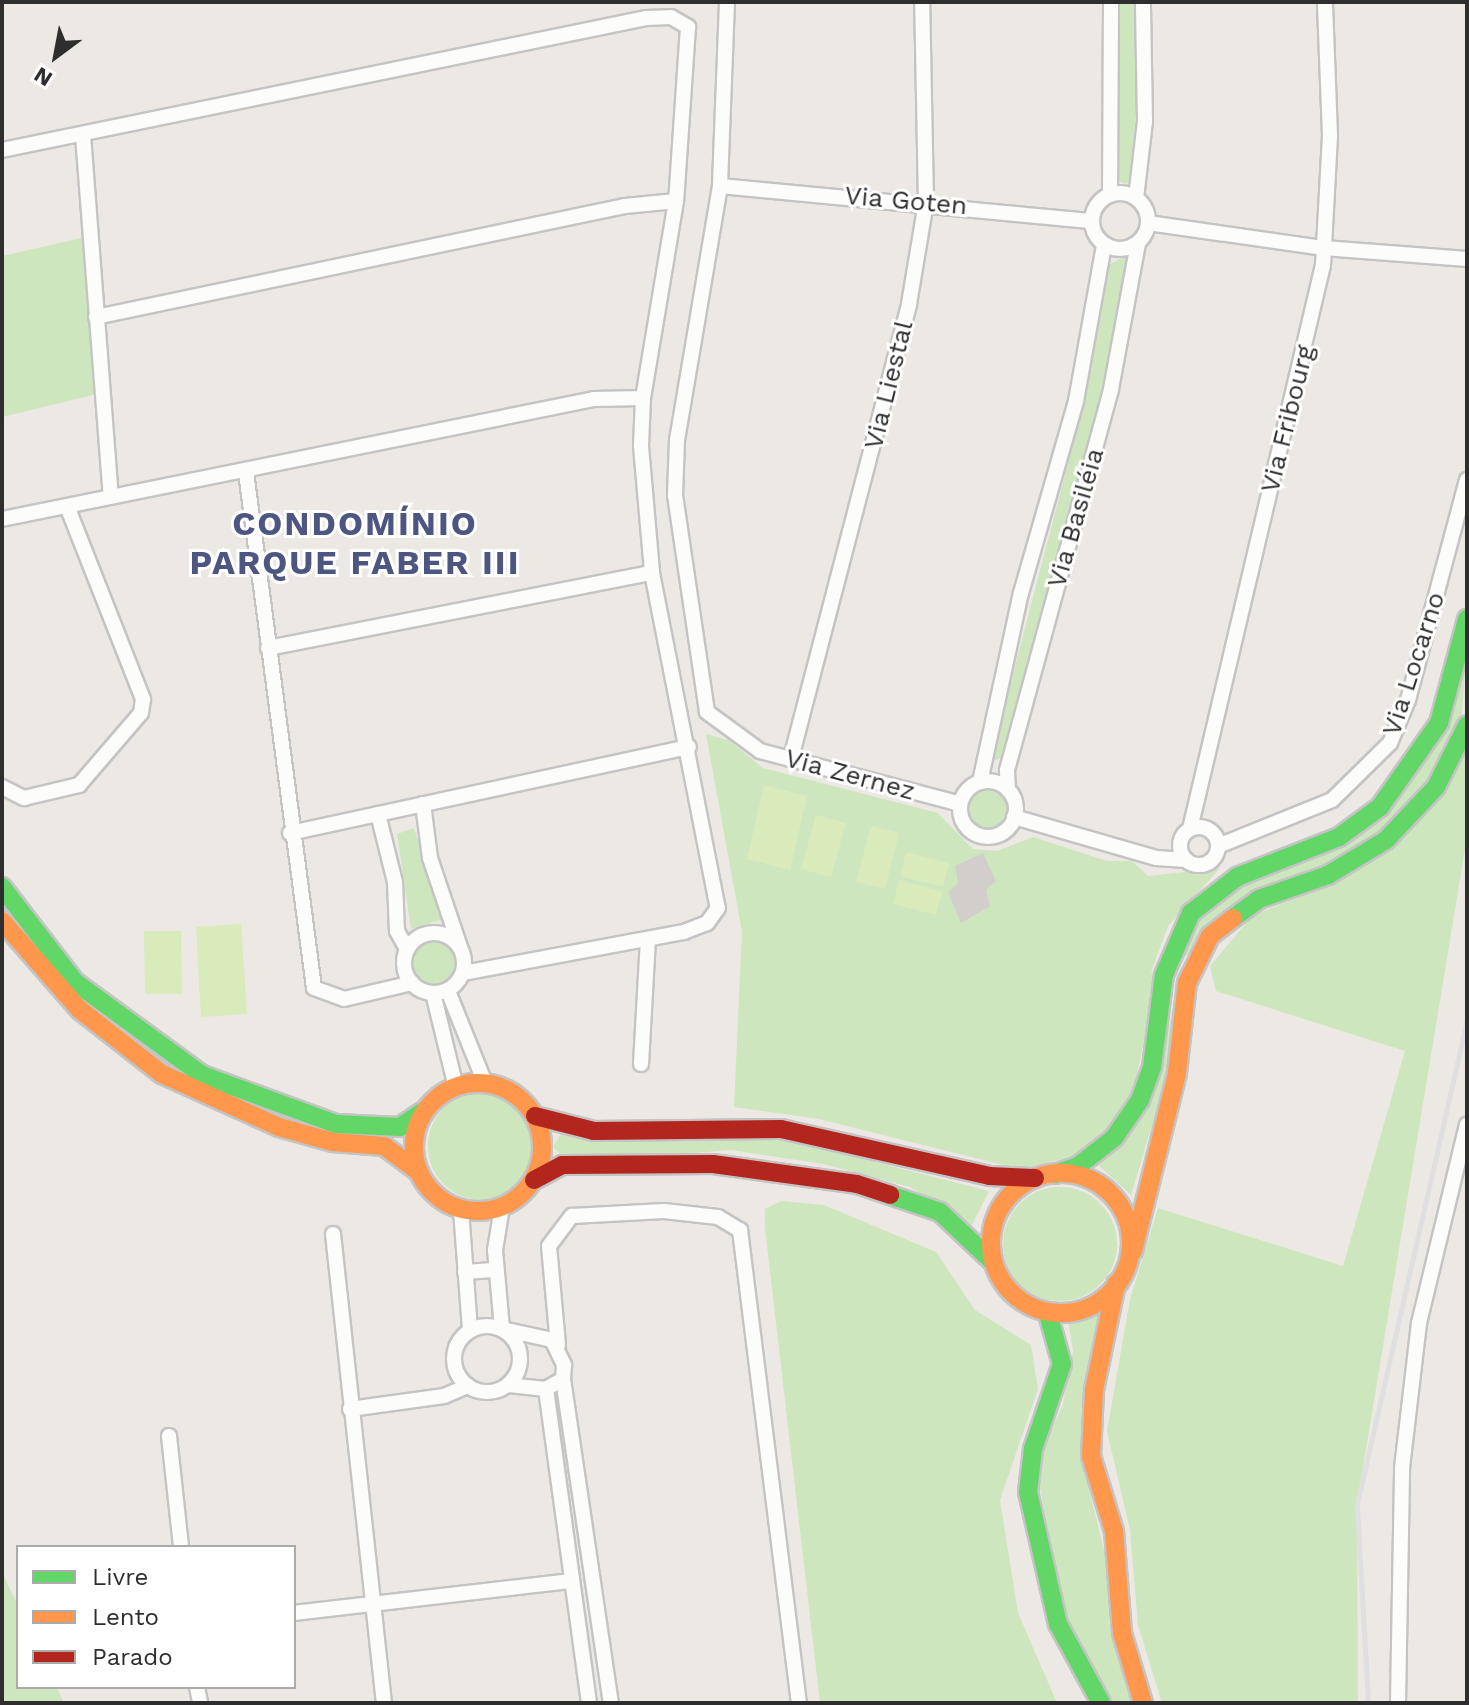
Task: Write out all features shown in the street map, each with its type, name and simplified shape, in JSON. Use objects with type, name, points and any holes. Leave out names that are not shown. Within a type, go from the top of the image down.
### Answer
[{"type":"street","points":[[720,186],[727,2]]},
{"type":"street","name":"Via Liestal","points":[[791,758],[894,372],[926,202],[922,2]]},
{"type":"street","points":[[1111,2],[1110,195],[1092,221],[1104,245],[1123,249],[1138,243],[1148,223]]},
{"type":"street","points":[[1143,2],[1145,121],[1136,198],[1148,223]]},
{"type":"street","name":"Via Fribourg","points":[[1190,829],[1304,360],[1324,248],[1330,135],[1325,2]]},
{"type":"street","points":[[2,150],[663,16],[686,24],[691,43],[676,201],[643,398],[652,573],[689,747],[718,908],[696,928],[463,973],[448,991],[433,993],[412,983],[344,999],[314,988],[290,833],[246,472]]},
{"type":"street","points":[[83,135],[111,495]]},
{"type":"street","name":"Via Goten","points":[[720,186],[926,202],[1092,221]]},
{"type":"street","name":"Via Zernez","points":[[720,186],[677,440],[675,495],[707,712],[740,741],[960,804]]},
{"type":"street","points":[[1110,195],[1136,198]]},
{"type":"street","points":[[96,317],[625,206],[676,201]]},
{"type":"street","points":[[1148,223],[1324,248],[1467,259]]},
{"type":"street","name":"Via Basiléia","points":[[1008,790],[1015,740],[1111,389],[1138,243]]},
{"type":"street","name":"Via Basiléia","points":[[980,782],[1021,593],[1076,401],[1104,245]]},
{"type":"street","points":[[2,519],[111,495],[246,472],[594,399],[643,398]]},
{"type":"street","name":"Via Locarno","points":[[1218,846],[1332,800],[1390,743],[1408,700],[1467,480]]},
{"type":"street","points":[[2,787],[24,798],[79,785],[141,713],[143,699],[67,506]]},
{"type":"street","points":[[268,648],[652,573]]},
{"type":"street","points":[[535,1116],[594,1131],[781,1129],[989,1176],[1035,1178],[1078,1166],[1114,1138],[1140,1100],[1152,1067],[1164,975],[1179,931],[1204,899],[1253,869],[1339,837],[1392,792],[1439,723],[1467,619]]},
{"type":"street","points":[[1143,1703],[1122,1633],[1114,1531],[1091,1456],[1094,1390],[1116,1284],[1133,1251],[1177,1073],[1187,983],[1226,920],[1259,899],[1364,857],[1404,824],[1436,787],[1467,725]]},
{"type":"street","points":[[290,833],[689,747]]},
{"type":"street","points":[[980,782],[1008,790],[1014,817],[1000,834],[977,835],[965,826],[960,804],[980,782]]},
{"type":"street","points":[[423,804],[430,858],[460,947],[463,973]]},
{"type":"street","points":[[378,814],[395,882],[397,931],[407,949],[405,967],[412,983]]},
{"type":"street","points":[[1014,817],[1156,858],[1209,862],[1218,846],[1209,830],[1190,829],[1180,844],[1186,860]]},
{"type":"street","points":[[2,887],[75,982],[202,1075],[336,1124],[400,1127],[456,1087],[485,1083],[514,1093],[535,1116],[543,1148],[534,1180]]},
{"type":"street","points":[[2,921],[73,1004],[162,1074],[279,1127],[333,1142],[384,1146],[419,1172]]},
{"type":"street","points":[[407,949],[428,933],[446,936],[460,947]]},
{"type":"street","points":[[641,1064],[648,939]]},
{"type":"street","points":[[1164,975],[1187,983]]},
{"type":"street","points":[[448,991],[485,1083]]},
{"type":"street","points":[[433,993],[456,1087]]},
{"type":"street","points":[[424,1111],[414,1152],[419,1172],[429,1189],[461,1210],[502,1207],[534,1180],[562,1165],[713,1164],[857,1184],[940,1212],[991,1260],[1009,1289],[1048,1314],[1062,1364],[1033,1449],[1028,1492],[1058,1624],[1101,1703]]},
{"type":"street","points":[[1398,1703],[1402,1468],[1419,1323],[1467,1125]]},
{"type":"street","points":[[1055,1174],[1090,1180],[1113,1197],[1127,1222],[1133,1251]]},
{"type":"street","points":[[991,1260],[1000,1208],[1035,1178]]},
{"type":"street","points":[[502,1207],[496,1270],[502,1329],[520,1355],[509,1385]]},
{"type":"street","points":[[461,1210],[470,1331],[454,1358],[468,1386]]},
{"type":"street","points":[[611,1703],[558,1345],[549,1246],[572,1216],[664,1211],[718,1217],[740,1230],[799,1703]]},
{"type":"street","points":[[333,1234],[370,1603],[384,1703]]},
{"type":"street","points":[[465,1272],[496,1270]]},
{"type":"street","points":[[1048,1314],[1089,1307],[1116,1284]]},
{"type":"street","points":[[470,1331],[524,1329],[558,1345]]},
{"type":"street","points":[[350,1409],[444,1396],[468,1386],[488,1393],[509,1385],[546,1389],[563,1379]]},
{"type":"street","points":[[546,1389],[589,1703]]},
{"type":"street","points":[[169,1436],[181,1545]]},
{"type":"street","points":[[296,1613],[571,1581]]},
{"type":"green space","points":[[1116,2],[1140,3],[1133,177],[1126,184],[1118,181]]},
{"type":"green space","points":[[86,237],[97,394],[2,417],[2,256]]},
{"type":"green space","points":[[1129,253],[1093,432],[1006,756],[990,762],[1084,402],[1109,265]]},
{"type":"green space","points":[[1467,648],[1461,725],[1445,760],[1400,818],[1348,857],[1244,898],[1213,922],[1189,955],[1180,956],[1199,918],[1226,893],[1375,822],[1399,799],[1439,739]]},
{"type":"green space","points":[[706,734],[728,740],[763,768],[938,813],[973,849],[997,851],[1033,837],[1107,861],[1132,861],[1148,876],[1220,868],[1168,926],[1151,972],[1157,975],[1133,1095],[1108,1134],[1072,1157],[1019,1169],[819,1119],[734,1107],[742,932]]},
{"type":"green space","points":[[1467,748],[1467,837],[1357,1504],[1358,1703],[1162,1703],[1138,1625],[1130,1530],[1107,1431],[1130,1299],[1158,1208],[1343,1266],[1405,1051],[1216,991],[1210,966],[1253,915],[1324,888],[1392,848],[1440,797]]},
{"type":"green space","points":[[764,785],[807,796],[790,870],[747,859]]},
{"type":"green space","points":[[989,787],[1005,794],[1012,810],[1005,826],[989,833],[973,826],[966,810],[973,794]]},
{"type":"green space","points":[[816,815],[846,823],[831,877],[801,869]]},
{"type":"green space","points":[[871,826],[899,833],[885,889],[856,882]]},
{"type":"green space","points":[[414,828],[443,919],[411,929],[397,834]]},
{"type":"green space","points":[[906,852],[949,863],[943,887],[900,876]]},
{"type":"green space","points":[[899,880],[942,891],[936,915],[893,904]]},
{"type":"green space","points":[[241,924],[247,1014],[201,1017],[196,927]]},
{"type":"green space","points":[[144,931],[181,931],[182,994],[145,994]]},
{"type":"green space","points":[[435,941],[451,948],[458,964],[451,980],[435,987],[419,980],[412,964],[419,948]]},
{"type":"green space","points":[[1177,985],[1182,987],[1173,1055],[1131,1195],[1095,1162],[1138,1123],[1156,1090]]},
{"type":"green space","points":[[482,1092],[503,1096],[520,1108],[532,1125],[536,1146],[532,1167],[520,1184],[503,1196],[482,1200],[461,1196],[444,1184],[432,1167],[428,1146],[432,1125],[444,1108],[461,1096]]},
{"type":"green space","points":[[560,1135],[777,1137],[989,1191],[972,1225],[910,1187],[823,1164],[731,1150],[645,1157],[560,1154],[553,1147]]},
{"type":"green space","points":[[1060,1187],[1082,1191],[1100,1204],[1113,1222],[1117,1244],[1113,1266],[1100,1284],[1082,1297],[1060,1301],[1038,1297],[1020,1284],[1007,1266],[1003,1244],[1007,1222],[1020,1204],[1038,1191]]},
{"type":"green space","points":[[781,1201],[824,1205],[936,1252],[975,1310],[1031,1345],[1038,1389],[1000,1500],[1018,1613],[1057,1703],[820,1703],[765,1228],[765,1209]]},
{"type":"green space","points":[[1096,1310],[1100,1323],[1085,1382],[1082,1460],[1106,1558],[1110,1630],[1133,1703],[1113,1703],[1065,1619],[1038,1478],[1040,1455],[1063,1404],[1073,1351],[1068,1320]]},
{"type":"green space","points":[[2,1572],[16,1602],[16,1689],[58,1689],[64,1703],[2,1703]]},
{"type":"building","points":[[983,853],[996,881],[986,890],[990,906],[961,923],[948,892],[958,883],[955,866]]},
{"type":"railway","points":[[1368,1703],[1357,1504],[1467,1019]]},
{"type":"traffic: fast","points":[[1055,1174],[1078,1166],[1114,1138],[1140,1100],[1152,1067],[1164,975],[1191,913],[1237,877],[1339,837],[1380,807],[1439,723],[1467,619]]},
{"type":"traffic: fast","points":[[1233,918],[1259,899],[1328,875],[1386,840],[1436,787],[1467,725]]},
{"type":"traffic: fast","points":[[2,887],[75,982],[202,1075],[336,1124],[400,1127],[424,1111]]},
{"type":"traffic: fast","points":[[890,1195],[940,1212],[991,1260]]},
{"type":"traffic: fast","points":[[1048,1314],[1062,1364],[1033,1449],[1028,1492],[1058,1624],[1101,1703]]},
{"type":"traffic: slow","points":[[1133,1251],[1177,1073],[1187,983],[1210,936],[1233,918]]},
{"type":"traffic: slow","points":[[2,921],[80,1010],[162,1074],[279,1127],[333,1142],[384,1146],[419,1172]]},
{"type":"traffic: slow","points":[[478,1083],[503,1088],[523,1102],[537,1122],[542,1147],[537,1172],[523,1192],[503,1206],[478,1211],[453,1206],[433,1192],[419,1172],[414,1147],[419,1122],[433,1102],[453,1088],[478,1083]]},
{"type":"traffic: slow","points":[[1061,1173],[1088,1179],[1110,1194],[1125,1216],[1131,1243],[1125,1270],[1110,1292],[1088,1307],[1061,1313],[1034,1307],[1012,1292],[997,1270],[991,1243],[997,1216],[1012,1194],[1034,1179],[1061,1173]]},
{"type":"traffic: slow","points":[[1116,1284],[1094,1390],[1091,1456],[1114,1531],[1122,1633],[1143,1703]]},
{"type":"traffic: jam","points":[[535,1116],[594,1131],[781,1129],[989,1176],[1035,1178]]},
{"type":"traffic: jam","points":[[534,1180],[562,1165],[713,1164],[857,1184],[890,1195]]},
{"type":"district","name":"CONDOMÍNIO PARQUE FABER III","points":[[355,542]]}]
